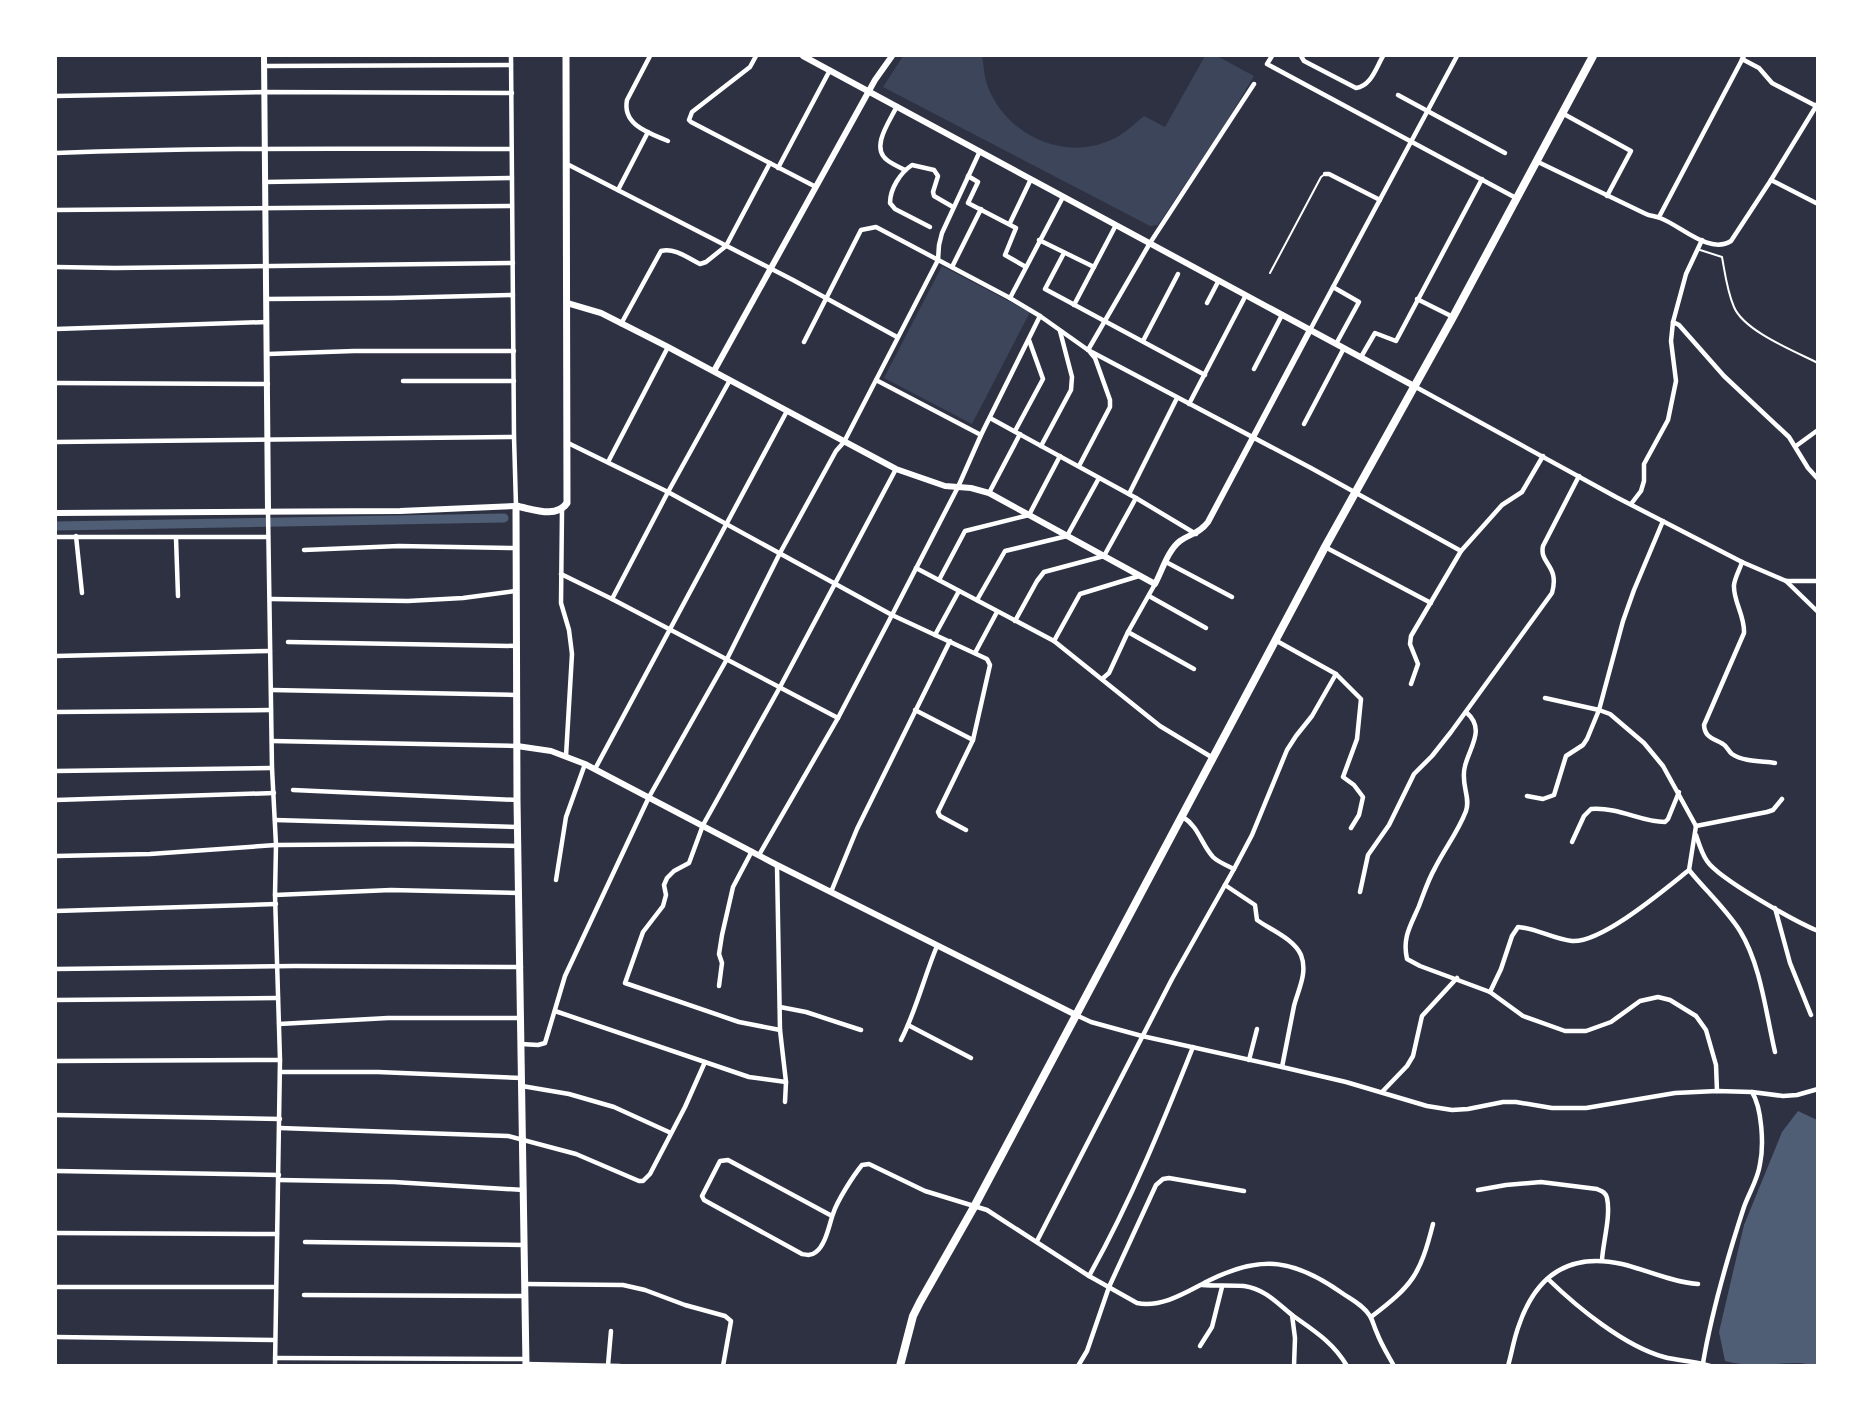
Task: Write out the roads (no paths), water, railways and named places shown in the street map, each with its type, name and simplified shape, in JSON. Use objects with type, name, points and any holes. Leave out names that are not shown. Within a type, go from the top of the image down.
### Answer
[{"type":"main road","points":[[526,1363],[515,591],[516,506],[555,513],[562,510],[567,503],[566,56]]},
{"type":"main road","points":[[900,1365],[913,1316],[920,1302],[975,1207],[1275,640],[1453,317],[1593,56]]},
{"type":"street","points":[[264,56],[268,354],[267,531],[271,599],[272,768],[276,845],[275,895],[280,1060],[275,1365]]},
{"type":"street","points":[[56,513],[400,512],[516,506],[513,437],[511,56]]},
{"type":"street","points":[[650,56],[625,107],[632,123],[668,141]]},
{"type":"street","points":[[756,56],[750,67],[692,112],[689,120],[816,187]]},
{"type":"street","points":[[803,56],[1630,504],[1742,562],[1786,581],[1818,612]]},
{"type":"street","points":[[714,371],[875,80],[892,56]]},
{"type":"street","points":[[1272,56],[1267,64],[1516,198]]},
{"type":"street","points":[[1301,56],[1304,61],[1356,88],[1363,87],[1370,80],[1383,56]]},
{"type":"street","points":[[1102,679],[1109,673],[1128,632],[1175,546],[1181,540],[1196,534],[1208,522],[1457,56]]},
{"type":"street","points":[[1536,161],[1646,214],[1659,217],[1702,240],[1719,245],[1725,244],[1731,240],[1771,180],[1817,105],[1772,83],[1759,68],[1743,57],[1659,217]]},
{"type":"street","points":[[264,66],[511,65]]},
{"type":"street","points":[[778,168],[830,70]]},
{"type":"street","points":[[1088,350],[1150,243],[1254,84]]},
{"type":"street","points":[[56,96],[264,92],[512,93]]},
{"type":"street","points":[[1398,95],[1505,153]]},
{"type":"street","points":[[897,106],[879,144],[881,155],[905,170]]},
{"type":"street","points":[[1562,113],[1631,151],[1607,196]]},
{"type":"street","points":[[618,190],[648,132]]},
{"type":"street","points":[[56,153],[142,152],[199,148],[511,148]]},
{"type":"street","points":[[521,1044],[544,1043],[555,1011],[558,992],[649,797],[727,659],[780,553],[844,442],[938,260],[939,245],[953,207],[980,151]]},
{"type":"street","points":[[621,324],[661,251],[674,250],[700,264],[726,246],[770,163]]},
{"type":"street","points":[[567,164],[771,268],[897,337]]},
{"type":"street","points":[[930,227],[895,209],[890,204],[890,194],[905,170],[912,165],[934,170],[938,176],[934,196],[953,207]]},
{"type":"street","points":[[1325,174],[1380,200]]},
{"type":"street","points":[[968,176],[978,182],[968,203],[1016,228],[1005,255],[1026,267]]},
{"type":"street","points":[[265,182],[512,178]]},
{"type":"street","points":[[1010,223],[1031,179]]},
{"type":"street","points":[[1360,357],[1375,333],[1396,341],[1482,179]]},
{"type":"street","points":[[1771,180],[1818,204]]},
{"type":"street","points":[[1010,298],[1064,197]]},
{"type":"street","points":[[56,210],[207,208],[266,210],[512,206]]},
{"type":"street","points":[[952,267],[981,209]]},
{"type":"street","points":[[1074,305],[1116,225]]},
{"type":"street","points":[[804,342],[861,230],[876,227],[1010,298],[1088,350],[1311,468],[1461,551]]},
{"type":"street","points":[[1040,240],[1094,267]]},
{"type":"street","points":[[1630,504],[1641,491],[1644,482],[1644,464],[1668,420],[1676,381],[1671,342],[1672,322],[1686,274],[1702,240]]},
{"type":"street","points":[[1064,253],[1045,289],[1205,375]]},
{"type":"street","points":[[56,267],[513,263]]},
{"type":"street","points":[[1143,341],[1178,274]]},
{"type":"street","points":[[1207,303],[1219,280]]},
{"type":"street","points":[[1333,288],[1359,302],[1336,344]]},
{"type":"street","points":[[266,299],[513,295]]},
{"type":"street","points":[[1189,404],[1246,295]]},
{"type":"street","points":[[1417,299],[1453,317]]},
{"type":"street","points":[[567,303],[600,314],[668,347],[896,469],[945,486],[971,488],[989,493],[1155,584]]},
{"type":"street","points":[[1254,369],[1282,315]]},
{"type":"street","points":[[759,855],[838,718],[892,615],[958,487],[1040,316]]},
{"type":"street","points":[[56,328],[267,322]]},
{"type":"street","points":[[1672,322],[1679,325],[1702,353],[1789,437],[1808,468],[1818,479]]},
{"type":"street","points":[[1041,446],[1071,390],[1072,377],[1060,331]]},
{"type":"street","points":[[989,493],[1043,380],[1029,340]]},
{"type":"street","points":[[608,462],[668,347]]},
{"type":"street","points":[[1304,424],[1344,348]]},
{"type":"street","points":[[1079,466],[1110,407],[1110,400],[1095,358],[1088,350]]},
{"type":"street","points":[[268,354],[354,351],[514,351]]},
{"type":"street","points":[[612,599],[730,379]]},
{"type":"street","points":[[403,381],[514,381]]},
{"type":"street","points":[[876,381],[981,435]]},
{"type":"street","points":[[56,384],[268,384]]},
{"type":"street","points":[[1129,494],[1177,398]]},
{"type":"street","points":[[595,769],[787,411]]},
{"type":"street","points":[[990,418],[1129,494],[1196,534]]},
{"type":"street","points":[[1796,446],[1818,430]]},
{"type":"street","points":[[56,442],[513,437]]},
{"type":"street","points":[[568,443],[668,492],[892,615],[987,659],[990,665],[973,740],[938,812],[940,816],[966,830]]},
{"type":"street","points":[[939,580],[965,531],[1029,515],[1060,456]]},
{"type":"street","points":[[1411,684],[1418,664],[1410,644],[1411,636],[1461,551],[1502,505],[1522,492],[1543,456]]},
{"type":"street","points":[[780,1030],[739,1022],[625,983],[643,932],[663,906],[666,895],[664,885],[674,871],[688,863],[703,825],[780,687],[896,469]]},
{"type":"street","points":[[1360,892],[1368,855],[1389,825],[1413,774],[1432,756],[1467,712],[1552,593],[1555,579],[1543,555],[1543,546],[1579,476]]},
{"type":"street","points":[[977,600],[1005,551],[1067,536],[1100,478]]},
{"type":"street","points":[[1015,621],[1037,580],[1044,572],[1104,556],[1136,498]]},
{"type":"street","points":[[562,510],[561,603],[569,630],[572,654],[566,756]]},
{"type":"street","points":[[1527,796],[1543,799],[1554,795],[1566,756],[1583,745],[1587,739],[1599,710],[1623,621],[1663,520]]},
{"type":"street","points":[[76,536],[82,593]]},
{"type":"street","points":[[56,537],[268,537]]},
{"type":"street","points":[[176,538],[177,596]]},
{"type":"street","points":[[304,550],[399,546],[515,548]]},
{"type":"street","points":[[1325,547],[1431,603]]},
{"type":"street","points":[[1166,562],[1232,597]]},
{"type":"street","points":[[1742,562],[1734,582],[1734,591],[1744,624],[1744,633],[1704,725],[1704,731],[1708,737],[1725,745],[1729,752],[1741,759],[1775,763]]},
{"type":"street","points":[[916,568],[1054,641],[1160,726],[1214,759]]},
{"type":"street","points":[[561,574],[838,718]]},
{"type":"street","points":[[1054,641],[1080,594],[1139,576]]},
{"type":"street","points":[[1786,581],[1818,581]]},
{"type":"street","points":[[271,599],[408,601],[463,598],[515,591]]},
{"type":"street","points":[[935,635],[959,591]]},
{"type":"street","points":[[1149,596],[1206,628]]},
{"type":"street","points":[[975,653],[997,612]]},
{"type":"street","points":[[1128,632],[1194,669]]},
{"type":"street","points":[[1275,640],[1336,674],[1361,699],[1357,740],[1343,771],[1343,777],[1354,785],[1363,797],[1359,815],[1351,828]]},
{"type":"street","points":[[831,892],[857,829],[950,641]]},
{"type":"street","points":[[288,642],[517,646]]},
{"type":"street","points":[[56,656],[270,651]]},
{"type":"street","points":[[1037,1242],[1142,1036],[1234,869],[1256,825],[1287,750],[1312,716],[1336,674]]},
{"type":"street","points":[[272,690],[517,695]]},
{"type":"street","points":[[1490,992],[1501,969],[1512,936],[1518,927],[1572,941],[1587,940],[1654,899],[1689,870],[1696,826],[1663,765],[1644,743],[1610,714],[1545,698]]},
{"type":"street","points":[[56,712],[272,710]]},
{"type":"street","points":[[915,710],[973,740]]},
{"type":"street","points":[[1467,712],[1474,718],[1476,730],[1464,768],[1463,779],[1468,800],[1467,808],[1452,840],[1433,870],[1405,936],[1407,959],[1490,992],[1523,1016],[1565,1031],[1586,1031],[1611,1023],[1640,1001],[1658,997],[1670,1000],[1696,1016],[1706,1030],[1716,1065],[1717,1091]]},
{"type":"street","points":[[272,741],[518,746],[551,751],[595,769],[777,865],[1091,1022],[1142,1036],[1282,1067],[1382,1092],[1427,1106],[1452,1110],[1516,1102],[1552,1108],[1586,1108],[1675,1093],[1717,1091],[1783,1096],[1818,1089]]},
{"type":"street","points":[[556,879],[566,817],[585,764]]},
{"type":"street","points":[[56,771],[272,768]]},
{"type":"street","points":[[293,790],[518,800]]},
{"type":"street","points":[[1572,842],[1584,816],[1591,809],[1618,810],[1665,822],[1678,792]]},
{"type":"street","points":[[56,800],[274,793]]},
{"type":"street","points":[[1696,826],[1767,812],[1773,810],[1782,799]]},
{"type":"street","points":[[1183,817],[1191,822],[1213,858],[1234,869]]},
{"type":"street","points":[[275,820],[518,827]]},
{"type":"street","points":[[1695,833],[1707,861],[1716,871],[1775,908],[1818,931]]},
{"type":"street","points":[[56,856],[150,854],[276,845],[519,846]]},
{"type":"street","points":[[719,986],[722,963],[719,954],[733,887],[752,851]]},
{"type":"street","points":[[777,865],[780,1030],[786,1082],[785,1102]]},
{"type":"street","points":[[1689,870],[1727,913],[1741,933],[1761,987],[1775,1052]]},
{"type":"street","points":[[1225,885],[1255,905],[1257,920],[1289,941],[1300,954],[1303,967],[1302,981],[1294,1006],[1282,1067]]},
{"type":"street","points":[[275,895],[391,890],[519,893]]},
{"type":"street","points":[[56,911],[276,904]]},
{"type":"street","points":[[1775,908],[1790,963],[1811,1015]]},
{"type":"street","points":[[901,1040],[909,1025],[937,946]]},
{"type":"street","points":[[56,969],[521,967]]},
{"type":"street","points":[[1382,1092],[1400,1076],[1413,1056],[1422,1017],[1457,978]]},
{"type":"street","points":[[56,999],[278,998]]},
{"type":"street","points":[[780,1007],[806,1012],[861,1030]]},
{"type":"street","points":[[555,1011],[749,1077],[786,1082]]},
{"type":"street","points":[[279,1024],[387,1018],[521,1018]]},
{"type":"street","points":[[909,1025],[971,1058]]},
{"type":"street","points":[[1249,1060],[1257,1029]]},
{"type":"street","points":[[1089,1276],[1139,1176],[1192,1047]]},
{"type":"street","points":[[56,1061],[280,1060]]},
{"type":"street","points":[[280,1128],[524,1138],[576,1154],[639,1181],[644,1181],[686,1107],[705,1062]]},
{"type":"street","points":[[280,1072],[378,1072],[522,1078]]},
{"type":"street","points":[[522,1086],[569,1094],[614,1107],[671,1133]]},
{"type":"street","points":[[1703,1363],[1719,1288],[1760,1165],[1760,1115],[1758,1101],[1752,1092]]},
{"type":"street","points":[[56,1115],[280,1119]]},
{"type":"street","points":[[832,1216],[728,1160],[720,1161],[702,1196],[704,1200],[802,1254],[810,1256],[817,1252],[830,1227],[832,1216],[856,1172],[862,1165],[869,1164],[925,1191],[987,1210],[1089,1276],[1137,1303],[1145,1304],[1163,1302],[1236,1269],[1270,1263],[1291,1265],[1330,1284],[1360,1304],[1371,1317],[1377,1334],[1394,1365]]},
{"type":"street","points":[[56,1171],[394,1182],[524,1190]]},
{"type":"street","points":[[1078,1365],[1087,1351],[1109,1287],[1156,1185],[1163,1179],[1169,1178],[1244,1191]]},
{"type":"street","points":[[1478,1190],[1541,1182],[1597,1189],[1604,1192],[1607,1197],[1602,1260]]},
{"type":"street","points":[[1371,1317],[1400,1295],[1413,1280],[1425,1257],[1433,1224]]},
{"type":"street","points":[[56,1233],[277,1234]]},
{"type":"street","points":[[305,1242],[524,1245]]},
{"type":"street","points":[[1508,1365],[1523,1314],[1537,1291],[1554,1273],[1571,1264],[1602,1260],[1686,1283],[1698,1284]]},
{"type":"street","points":[[1548,1278],[1571,1301],[1638,1348],[1664,1358],[1710,1365]]},
{"type":"street","points":[[524,1284],[623,1285],[725,1316],[731,1322],[723,1365]]},
{"type":"street","points":[[1199,1285],[1245,1286],[1265,1293],[1332,1345],[1347,1365]]},
{"type":"street","points":[[56,1287],[275,1287]]},
{"type":"street","points":[[1200,1346],[1212,1327],[1222,1287]]},
{"type":"street","points":[[304,1295],[524,1296]]},
{"type":"street","points":[[1292,1315],[1295,1338],[1294,1365]]},
{"type":"street","points":[[608,1365],[611,1331]]},
{"type":"street","points":[[56,1337],[275,1340]]},
{"type":"street","points":[[275,1358],[620,1365]]},
{"type":"street","points":[[1664,1358],[1664,1365]]},
{"type":"lane","points":[[1270,273],[1321,177],[1325,174]]},
{"type":"lane","points":[[1697,249],[1722,256],[1729,292],[1739,316],[1780,345],[1818,363]]},
{"type":"waterway","points":[[56,526],[504,518]]}]
